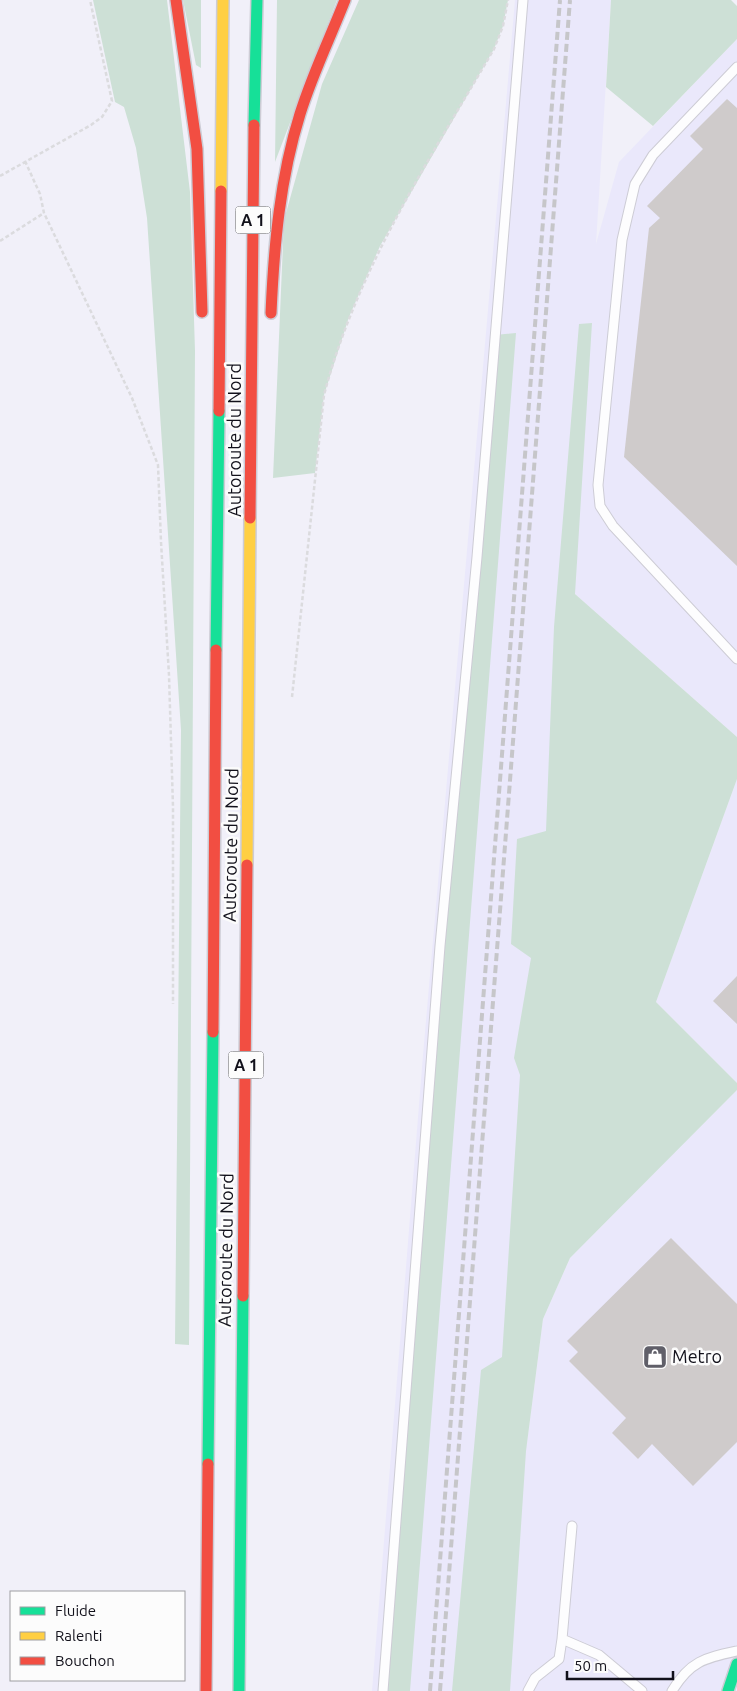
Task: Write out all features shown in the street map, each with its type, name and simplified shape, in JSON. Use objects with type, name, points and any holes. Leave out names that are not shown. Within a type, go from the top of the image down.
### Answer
[{"type":"main road","points":[[176,0],[197,149],[202,321]]},
{"type":"main road","name":"Autoroute du Nord","points":[[206,1691],[222,0]]},
{"type":"main road","name":"Autoroute du Nord","points":[[239,1691],[257,0]]},
{"type":"main road","points":[[270,320],[276,246],[288,161],[299,118],[345,0]]},
{"type":"main road","points":[[208,368],[218,405]]},
{"type":"main road","points":[[252,440],[264,395]]},
{"type":"main road","points":[[728,1691],[737,1664]]},
{"type":"lane","points":[[382,1691],[440,946],[477,557],[523,0]]},
{"type":"lane","points":[[737,68],[652,155],[635,184],[622,240],[598,485],[600,506],[613,526],[737,659]]},
{"type":"lane","points":[[528,1691],[535,1678],[559,1659],[572,1526]]},
{"type":"lane","points":[[562,1639],[599,1656],[642,1691]]},
{"type":"lane","points":[[672,1691],[679,1679],[697,1661],[737,1651]]},
{"type":"path","points":[[0,176],[91,125],[108,110],[112,101],[90,0]]},
{"type":"path","points":[[292,697],[324,395],[332,364],[348,317],[380,246],[494,49],[503,26],[508,0]]},
{"type":"path","points":[[25,161],[40,194],[44,213],[132,398],[158,465],[160,542],[169,676],[173,807],[173,1004]]},
{"type":"path","points":[[0,241],[44,213]]},
{"type":"shaded area","points":[[515,0],[611,0],[596,244],[619,162],[737,39],[737,737],[575,594],[527,1443],[543,1319],[570,1258],[737,1090],[737,1691],[372,1691],[423,1055]]},
{"type":"shaded area","points":[[737,779],[737,1083],[656,1002]]},
{"type":"green space","points":[[93,0],[167,0],[190,192],[195,351],[189,1345],[175,1344],[181,730],[147,218],[136,148],[124,107],[115,102]]},
{"type":"green space","points":[[183,0],[201,0],[201,68],[196,65]]},
{"type":"green space","points":[[277,0],[337,0],[275,162]]},
{"type":"green space","points":[[359,0],[508,0],[503,26],[494,49],[380,246],[349,317],[324,395],[315,473],[273,478],[284,220],[322,84]]},
{"type":"green space","points":[[611,0],[731,0],[737,6],[737,39],[653,126],[606,87]]},
{"type":"green space","points":[[592,323],[575,594],[737,737],[737,779],[656,1002],[737,1083],[737,1090],[570,1258],[543,1319],[526,1451],[510,1691],[452,1691],[481,1370],[502,1357],[520,1075],[514,1058],[531,958],[511,944],[517,839],[546,831],[554,627],[579,324]]},
{"type":"green space","points":[[516,333],[410,1691],[383,1691],[440,946],[495,335]]},
{"type":"building","points":[[727,99],[737,108],[737,566],[624,457],[649,228],[660,218],[647,206],[703,149],[690,136]]},
{"type":"building","points":[[737,976],[737,1024],[713,1001]]},
{"type":"building","name":"Metro","points":[[671,1238],[737,1304],[737,1442],[693,1486],[652,1444],[638,1459],[612,1433],[626,1418],[569,1361],[578,1352],[567,1341]]},
{"type":"railway","points":[[430,1691],[560,0]]},
{"type":"railway","points":[[440,1691],[570,0]]},
{"type":"traffic: fast","points":[[254,125],[257,0]]},
{"type":"traffic: fast","points":[[216,650],[219,411]]},
{"type":"traffic: fast","points":[[208,1464],[213,1032]]},
{"type":"traffic: fast","points":[[239,1691],[243,1296]]},
{"type":"traffic: fast","points":[[728,1691],[737,1664]]},
{"type":"traffic: slow","points":[[221,191],[223,0]]},
{"type":"traffic: slow","points":[[247,865],[250,518]]},
{"type":"traffic: jam","points":[[176,0],[197,149],[202,312]]},
{"type":"traffic: jam","points":[[271,313],[279,212],[287,163],[310,85],[345,0]]},
{"type":"traffic: jam","points":[[250,518],[254,125]]},
{"type":"traffic: jam","points":[[219,411],[221,191]]},
{"type":"traffic: jam","points":[[213,1032],[216,650]]},
{"type":"traffic: jam","points":[[243,1296],[247,865]]},
{"type":"traffic: jam","points":[[206,1691],[208,1464]]},
{"type":"place","name":"Metro","points":[[655,1357]]}]
